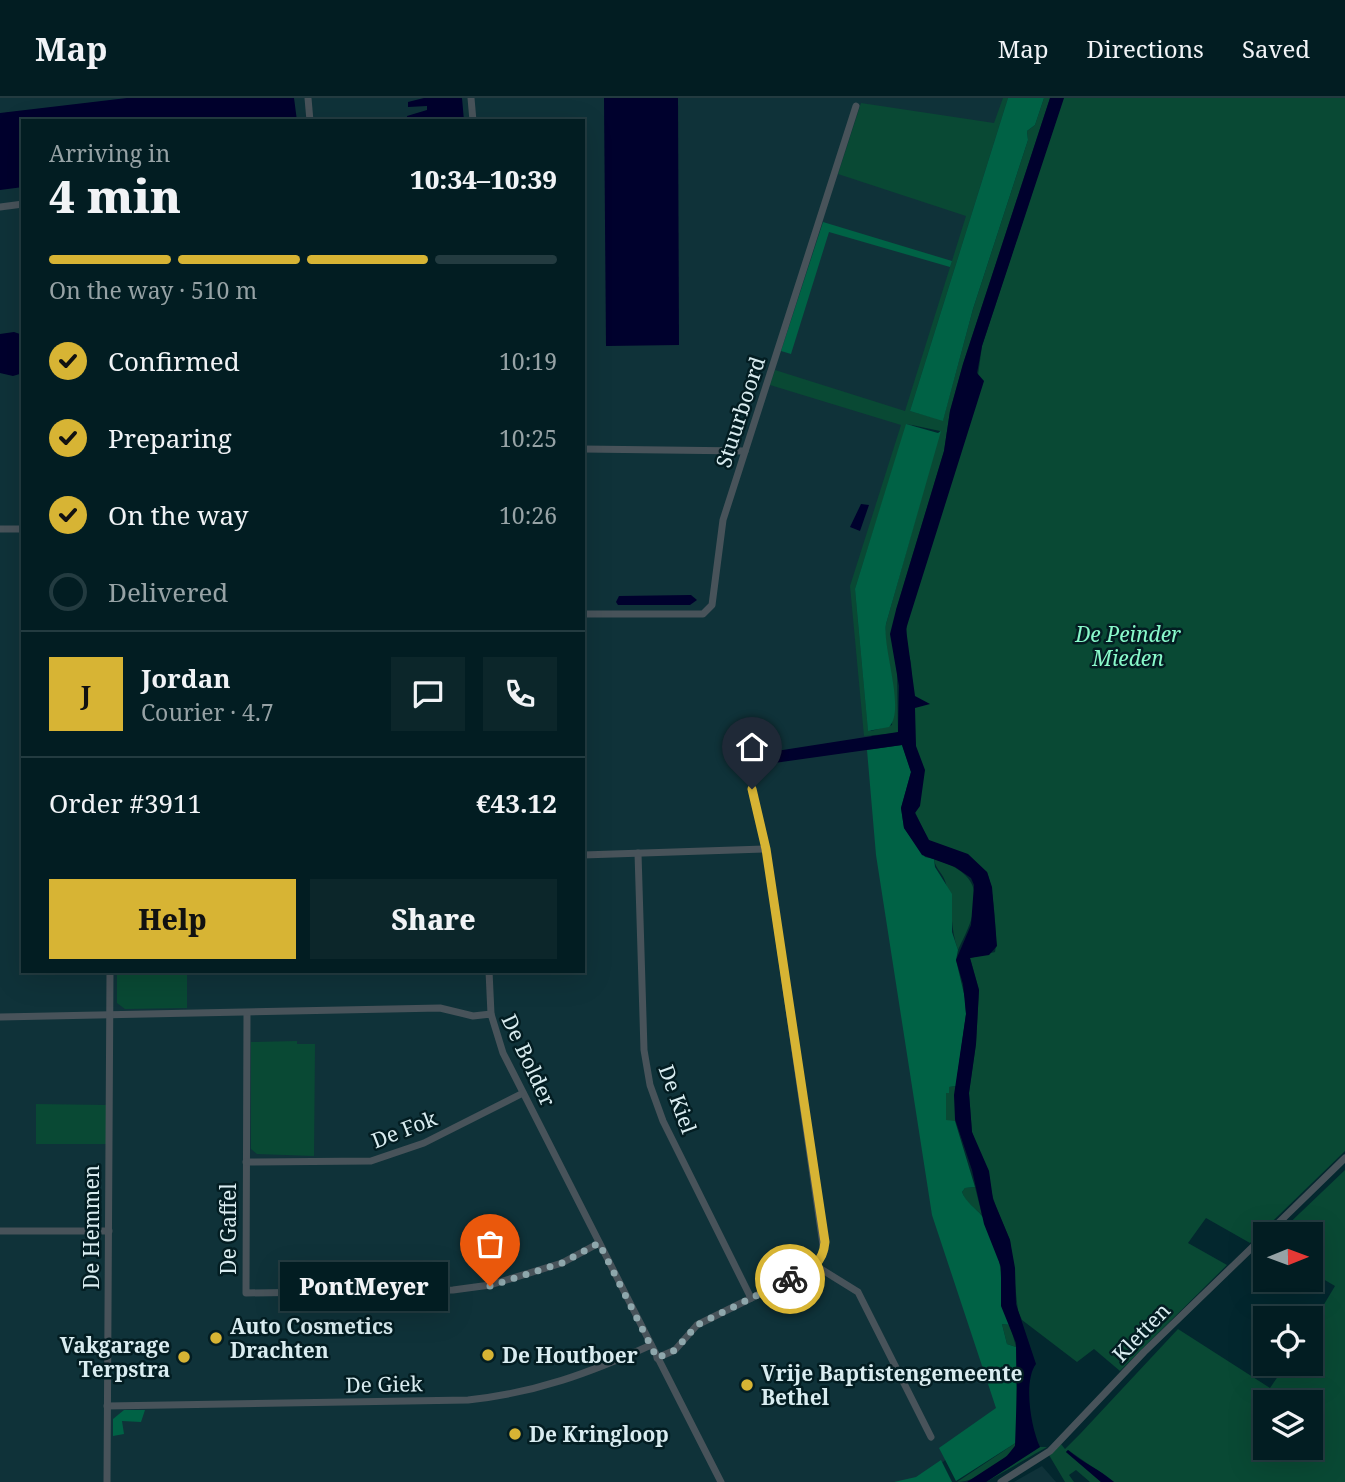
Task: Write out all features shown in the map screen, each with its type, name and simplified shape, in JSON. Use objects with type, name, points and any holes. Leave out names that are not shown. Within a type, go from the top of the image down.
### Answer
[{"type":"street","points":[[308,98],[310,119]]},
{"type":"street","points":[[471,98],[473,119]]},
{"type":"street","name":"Stuurboord","points":[[585,614],[703,614],[712,605],[723,520],[856,106]]},
{"type":"street","points":[[0,207],[21,204]]},
{"type":"street","points":[[585,449],[746,451]]},
{"type":"street","points":[[0,529],[21,529]]},
{"type":"street","points":[[657,1358],[675,1350],[697,1325],[816,1266],[824,1252],[825,1242],[766,849],[752,789]]},
{"type":"street","points":[[585,855],[766,849]]},
{"type":"street","name":"De Kiel","points":[[639,853],[644,1050],[650,1084],[663,1121],[751,1298]]},
{"type":"street","name":"De Hemmen","points":[[107,1482],[110,973]]},
{"type":"street","points":[[489,973],[491,1014]]},
{"type":"street","name":"De Bolder","points":[[0,1017],[440,1009],[473,1016],[491,1014],[503,1053],[721,1482]]},
{"type":"street","name":"De Gaffel","points":[[247,1013],[246,1293],[453,1290],[490,1286],[562,1263],[599,1243]]},
{"type":"street","name":"De Fok","points":[[246,1162],[371,1161],[424,1143],[523,1093]]},
{"type":"street","name":"Kletten","points":[[1279,1222],[1345,1158]]},
{"type":"street","points":[[0,1231],[109,1231]]},
{"type":"street","name":"Kletten","points":[[1001,1482],[1044,1455],[1253,1248]]},
{"type":"street","points":[[816,1266],[858,1292],[931,1437]]},
{"type":"street","name":"De Giek","points":[[107,1406],[468,1400],[506,1396],[588,1374],[651,1345]]},
{"type":"shaded area","points":[[0,98],[1013,98],[861,592],[878,823],[1003,1412],[919,1482],[0,1482]]},
{"type":"shaded area","points":[[1042,1466],[1056,1482],[1014,1482]]},
{"type":"green space","points":[[1003,98],[1008,98],[910,411],[943,420],[973,309],[1028,140],[1027,131],[1035,125],[1044,98],[1050,98],[963,364],[950,411],[944,451],[896,610],[898,733],[864,736],[850,586],[901,425],[770,385],[775,370],[905,411],[966,216],[838,174],[861,103],[994,123]],"holes":[[[907,424],[940,431],[886,624],[884,639],[893,685],[892,725],[871,731],[868,730],[855,589]]]},
{"type":"green space","points":[[1008,98],[1044,98],[1035,125],[1027,131],[1028,140],[973,309],[943,421],[910,411]]},
{"type":"green space","name":"De Peinder Mieden","points":[[1063,98],[1345,98],[1345,1151],[1272,1222],[1253,1222],[1253,1240],[1250,1243],[1206,1218],[1188,1243],[1227,1265],[1120,1371],[1094,1349],[1077,1362],[1022,1320],[1018,1311],[1010,1240],[996,1207],[972,1132],[969,1093],[976,1044],[979,990],[970,958],[995,952],[991,888],[987,872],[928,840],[915,812],[916,760],[911,663],[906,643],[908,610],[978,375],[982,346]]},
{"type":"green space","points":[[823,222],[952,261],[950,267],[829,232],[791,354],[781,351]]},
{"type":"green space","points":[[906,424],[938,433],[941,431],[886,624],[894,693],[894,719],[889,727],[868,731],[855,589]]},
{"type":"green space","points":[[902,745],[911,772],[901,808],[904,828],[925,857],[934,859],[935,867],[952,894],[952,932],[958,950],[956,960],[965,998],[966,1014],[956,1086],[949,1087],[949,1093],[946,1093],[946,1120],[955,1121],[975,1187],[965,1188],[962,1192],[984,1219],[995,1246],[1000,1266],[1003,1304],[1010,1325],[1002,1324],[1007,1344],[1016,1347],[1017,1442],[956,1481],[939,1448],[996,1408],[932,1215],[876,855],[867,750]]},
{"type":"green space","points":[[934,859],[964,874],[972,883],[975,894],[975,907],[958,950],[945,880]]},
{"type":"green space","points":[[117,973],[187,973],[187,1008],[125,1009],[117,1003]]},
{"type":"green space","points":[[297,1041],[297,1044],[315,1044],[314,1156],[257,1154],[251,1149],[251,1042]]},
{"type":"green space","points":[[956,1086],[955,1121],[946,1121],[946,1093],[949,1087]]},
{"type":"green space","points":[[36,1104],[106,1105],[106,1144],[36,1144]]},
{"type":"green space","points":[[1345,1170],[1345,1482],[1114,1482],[1068,1450],[1066,1452],[1101,1482],[1090,1482],[1076,1470],[1069,1475],[1074,1482],[1065,1482],[1049,1455],[1061,1444],[1065,1449],[1178,1329],[1270,1388],[1278,1376],[1323,1376],[1323,1306],[1335,1286],[1323,1279],[1323,1222],[1291,1222]]},
{"type":"green space","points":[[975,1187],[982,1215],[966,1201],[962,1192],[965,1188]]},
{"type":"green space","points":[[1002,1324],[1010,1325],[1016,1347],[1007,1344]]},
{"type":"green space","points":[[124,1410],[145,1410],[141,1422],[122,1421],[124,1434],[113,1436],[113,1419]]},
{"type":"green space","points":[[1017,1442],[1007,1456],[992,1469],[974,1478],[957,1482]]},
{"type":"green space","points":[[1040,1447],[1047,1447],[986,1482]]},
{"type":"green space","points":[[941,1460],[952,1482],[894,1482],[916,1477]]},
{"type":"water","points":[[127,98],[294,98],[297,119],[21,119],[21,187],[0,190],[0,113]]},
{"type":"water","points":[[424,98],[462,98],[464,119],[408,119],[407,116],[427,110],[427,106],[408,107],[408,102]]},
{"type":"water","points":[[604,98],[678,98],[679,345],[606,346]]},
{"type":"water","points":[[1050,98],[1064,98],[982,346],[977,373],[984,381],[906,629],[915,696],[930,704],[915,708],[916,746],[925,770],[920,806],[915,813],[929,840],[968,854],[987,872],[992,887],[997,946],[989,955],[970,958],[979,990],[976,1044],[969,1093],[972,1132],[989,1171],[993,1199],[1010,1240],[1015,1268],[1016,1304],[1036,1364],[1029,1393],[1040,1447],[986,1482],[967,1482],[1007,1456],[1015,1446],[1017,1387],[1016,1343],[1001,1306],[1001,1267],[984,1224],[972,1170],[955,1119],[954,1095],[966,1014],[963,984],[956,960],[971,925],[974,885],[971,878],[955,867],[922,855],[904,828],[901,808],[911,772],[902,745],[753,766],[751,755],[898,732],[899,686],[890,634],[944,451],[950,411],[963,364]]},
{"type":"water","points":[[14,332],[21,334],[21,374],[13,376],[0,373],[0,334]]},
{"type":"water","points":[[861,504],[869,505],[860,531],[850,527]]},
{"type":"water","points":[[691,595],[697,600],[690,605],[618,605],[616,602],[619,596]]},
{"type":"water","points":[[1068,1450],[1114,1482],[1101,1482],[1066,1452]]},
{"type":"way so far","points":[[490,1286],[562,1263],[599,1243],[657,1358],[675,1350],[697,1325],[790,1279]]},
{"type":"place","name":"PontMeyer","points":[[490,1286]]},
{"type":"place","name":"Auto Cosmetics Drachten","points":[[216,1338]]},
{"type":"place","name":"De Houtboer","points":[[488,1355]]},
{"type":"place","name":"Vakgarage Terpstra","points":[[184,1357]]},
{"type":"place","name":"Vrije Baptistengemeente Bethel","points":[[747,1385]]},
{"type":"place","name":"De Kringloop","points":[[515,1434]]},
{"type":"route","points":[[752,789],[766,849],[825,1242],[821,1260],[816,1266],[790,1279]]}]
